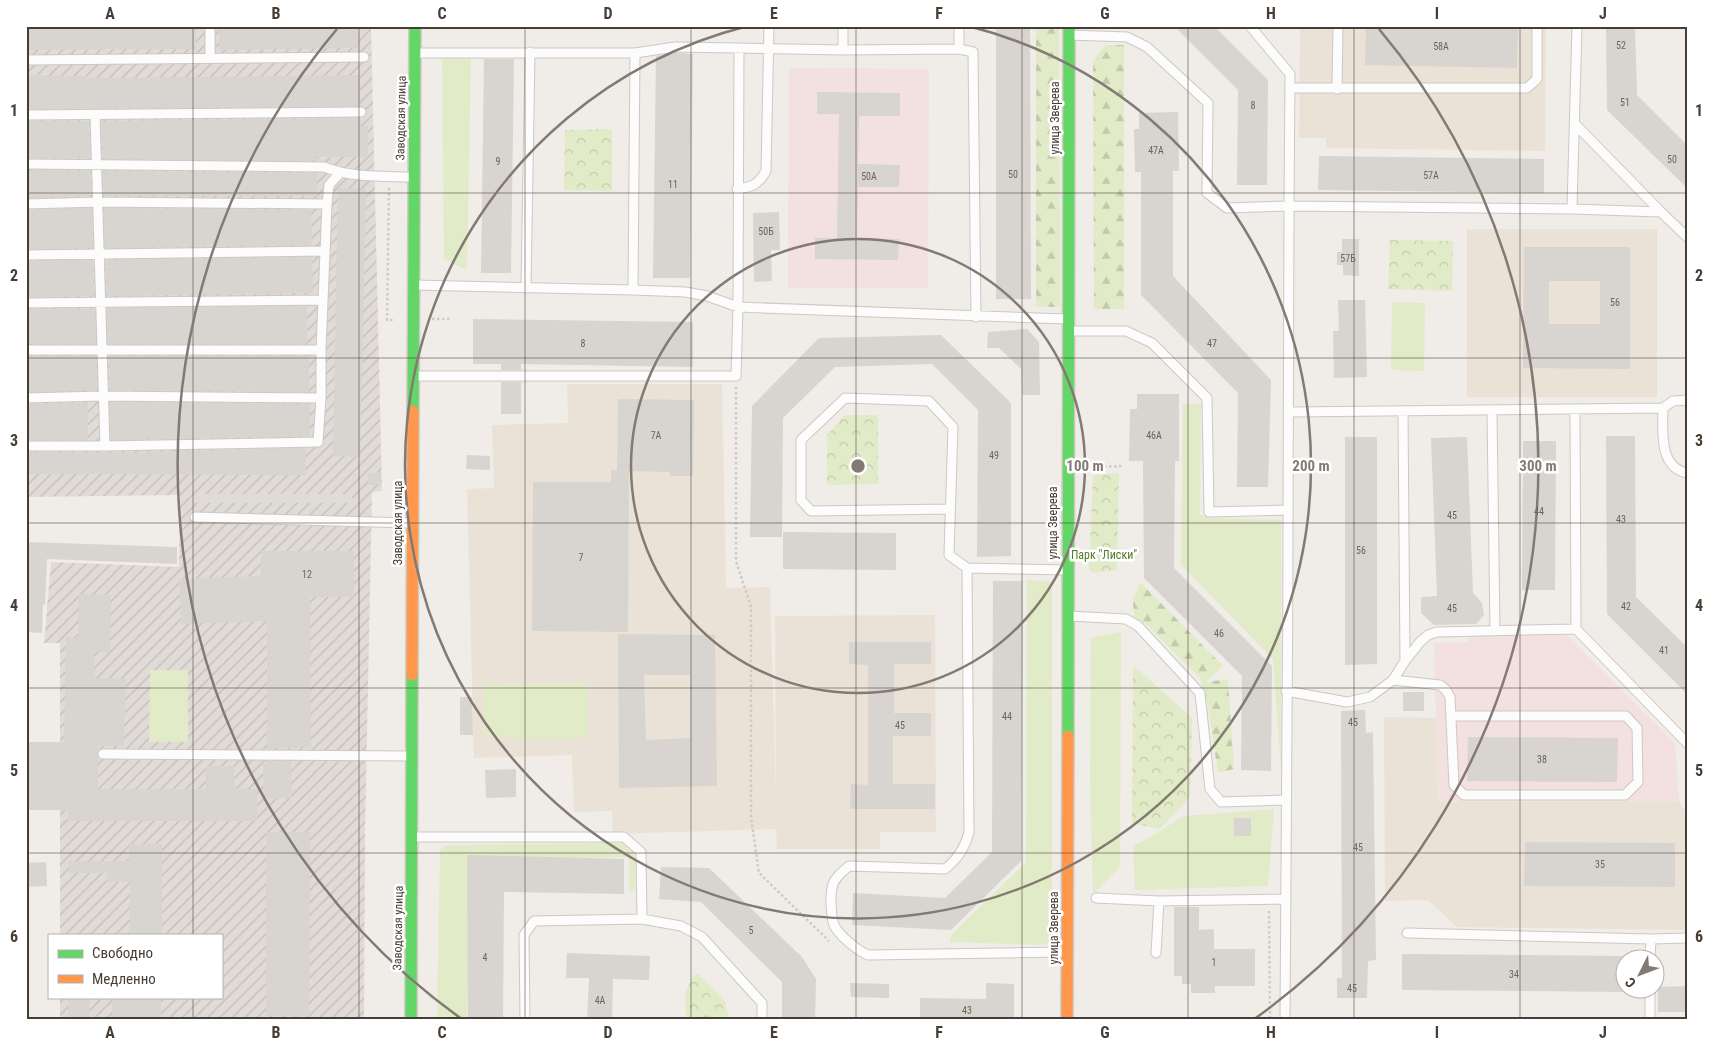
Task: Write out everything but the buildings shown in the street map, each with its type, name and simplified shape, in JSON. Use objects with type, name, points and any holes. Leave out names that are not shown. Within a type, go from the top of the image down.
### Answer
[{"type":"street","name":"Заводская улица","points":[[411,1020],[415,26]]},
{"type":"street","name":"улица Зверева","points":[[1067,1020],[1069,31]]},
{"type":"lane","points":[[210,26],[210,58]]},
{"type":"lane","points":[[737,189],[752,187],[760,182],[766,171],[769,26]]},
{"type":"lane","points":[[843,26],[843,50]]},
{"type":"lane","points":[[959,26],[959,49]]},
{"type":"lane","points":[[1250,26],[1290,74],[1290,412],[1287,510],[1285,1020]]},
{"type":"lane","points":[[1337,89],[1338,26]]},
{"type":"lane","points":[[1290,88],[1527,88],[1537,79],[1537,26]]},
{"type":"lane","points":[[1572,209],[1577,26]]},
{"type":"lane","points":[[1069,31],[1127,37],[1148,47],[1208,103],[1207,193],[1227,208],[1289,206],[1572,209],[1661,212]]},
{"type":"lane","points":[[416,53],[636,53],[675,47],[843,50],[959,49],[973,52],[976,317]]},
{"type":"lane","points":[[413,376],[736,376],[739,48]]},
{"type":"lane","points":[[526,288],[530,52]]},
{"type":"lane","points":[[633,290],[636,53]]},
{"type":"lane","points":[[26,60],[364,57]]},
{"type":"lane","points":[[26,115],[361,112]]},
{"type":"lane","points":[[95,115],[105,446]]},
{"type":"lane","points":[[1575,124],[1687,237]]},
{"type":"lane","points":[[26,164],[324,167],[340,173],[360,176],[414,177]]},
{"type":"lane","points":[[26,446],[318,442],[322,398],[321,350],[327,204],[329,185],[340,173]]},
{"type":"lane","points":[[26,204],[98,202],[327,204]]},
{"type":"lane","points":[[26,254],[324,250]]},
{"type":"lane","points":[[414,285],[685,292],[707,296],[738,307],[976,317],[1126,332],[1152,343],[1207,398],[1209,512],[1287,510]]},
{"type":"lane","points":[[26,303],[323,300]]},
{"type":"lane","points":[[26,350],[321,350]]},
{"type":"lane","points":[[26,398],[104,396],[322,398]]},
{"type":"lane","points":[[950,509],[811,511],[801,500],[801,440],[845,398],[929,401],[953,427],[949,555],[967,568],[1067,570]]},
{"type":"lane","points":[[1290,412],[1663,408],[1673,401],[1687,400]]},
{"type":"lane","points":[[1663,408],[1663,447],[1670,463],[1687,473]]},
{"type":"lane","points":[[1575,410],[1576,629],[1687,743]]},
{"type":"lane","points":[[1492,411],[1495,631]]},
{"type":"lane","points":[[1403,412],[1404,661]]},
{"type":"lane","points":[[195,518],[412,523]]},
{"type":"lane","points":[[967,568],[968,832],[966,844],[956,861],[945,869],[849,866],[838,876],[832,887],[832,919],[836,928],[858,951],[868,955],[1068,952]]},
{"type":"lane","points":[[1067,616],[1126,619],[1138,626],[1200,693],[1210,789],[1221,802],[1286,800]]},
{"type":"lane","points":[[1286,691],[1347,702],[1370,697],[1393,680],[1404,661],[1420,642],[1428,635],[1437,632],[1576,629]]},
{"type":"lane","points":[[1393,680],[1440,686],[1446,690],[1450,697],[1454,785],[1464,795],[1626,795],[1638,782],[1637,728],[1626,716],[1451,716]]},
{"type":"lane","points":[[103,754],[413,756]]},
{"type":"lane","points":[[413,836],[624,837],[641,852],[642,919]]},
{"type":"lane","points":[[1096,898],[1159,901],[1285,899]]},
{"type":"lane","points":[[1156,953],[1159,901]]},
{"type":"lane","points":[[524,1020],[524,935],[534,921],[642,919],[680,926],[702,937],[762,1002],[762,1020]]},
{"type":"lane","points":[[1407,934],[1651,939],[1687,938]]},
{"type":"lane","points":[[1651,939],[1651,948]]},
{"type":"lane","points":[[1650,998],[1650,1020]]},
{"type":"path","points":[[387,320],[389,182]]},
{"type":"path","points":[[736,376],[736,561],[751,607],[751,817],[759,873],[833,945]]},
{"type":"path","points":[[1268,898],[1270,1020]]},
{"type":"shaded area","points":[[26,26],[371,26],[382,491],[372,492],[365,832],[364,1020],[60,1020],[60,998],[222,998],[222,934],[60,934],[60,643],[44,643],[51,562],[179,567],[180,495],[26,497]]},
{"type":"shaded area","points":[[1300,26],[1546,26],[1545,151],[1326,148],[1326,138],[1299,138]]},
{"type":"shaded area","points":[[789,68],[929,69],[928,288],[788,288]]},
{"type":"shaded area","points":[[1467,229],[1657,229],[1657,397],[1467,397]]},
{"type":"shaded area","points":[[567,384],[722,384],[726,588],[770,587],[776,798],[775,616],[935,615],[936,832],[880,832],[880,849],[777,849],[776,829],[613,834],[612,811],[574,812],[572,755],[474,758],[467,489],[494,488],[492,425],[568,423]]},
{"type":"shaded area","points":[[195,494],[352,494],[352,503],[195,503]]},
{"type":"shaded area","points":[[1469,635],[1567,635],[1675,743],[1679,801],[1438,802],[1434,643],[1468,642]]},
{"type":"shaded area","points":[[1384,717],[1436,718],[1438,802],[1679,801],[1687,814],[1687,930],[1457,927],[1428,900],[1385,901]]},
{"type":"green space","points":[[1036,26],[1059,26],[1060,307],[1036,307]]},
{"type":"green space","points":[[1106,45],[1124,45],[1124,309],[1094,309],[1093,60]]},
{"type":"green space","points":[[442,56],[471,56],[467,270],[444,259]]},
{"type":"green space","points":[[612,129],[612,191],[564,190],[565,130]]},
{"type":"green space","points":[[1390,240],[1453,241],[1452,291],[1388,289]]},
{"type":"green space","points":[[1392,302],[1425,303],[1424,371],[1391,370]]},
{"type":"green space","points":[[1183,404],[1201,404],[1200,514],[1208,518],[1281,520],[1281,769],[1273,659],[1181,565]]},
{"type":"green space","points":[[845,415],[878,415],[878,484],[827,485],[827,435]]},
{"type":"green space","name":"Парк \"Лиски\"","points":[[1119,473],[1117,570],[1094,573],[1089,570],[1093,475]]},
{"type":"green space","points":[[1027,580],[1052,582],[1052,937],[1050,942],[1044,945],[950,942],[951,935],[1026,862]]},
{"type":"green space","points":[[1140,582],[1223,666],[1206,682],[1228,679],[1234,769],[1218,773],[1208,706],[1200,678],[1146,624],[1134,618],[1133,601]]},
{"type":"green space","points":[[1121,632],[1120,867],[1093,894],[1090,782],[1091,638]]},
{"type":"green space","points":[[1133,665],[1192,718],[1190,797],[1160,829],[1132,823]]},
{"type":"green space","points":[[150,670],[188,670],[188,742],[149,742]]},
{"type":"green space","points":[[583,683],[588,688],[588,734],[581,739],[490,737],[484,732],[483,689],[488,684]]},
{"type":"green space","points":[[1274,809],[1268,886],[1135,890],[1133,845],[1142,842],[1184,816]]},
{"type":"green space","points":[[622,843],[636,857],[635,891],[629,891],[629,857],[471,860],[467,1020],[437,1020],[440,850],[447,845]]},
{"type":"green space","points":[[697,973],[725,1001],[729,1020],[686,1020],[687,989]]},
{"type":"traffic: fast","points":[[413,411],[415,26]]},
{"type":"traffic: fast","points":[[1068,736],[1069,26]]},
{"type":"traffic: fast","points":[[411,1020],[412,675]]},
{"type":"traffic: slow","points":[[412,675],[413,411]]},
{"type":"traffic: slow","points":[[1067,1020],[1068,736]]}]
